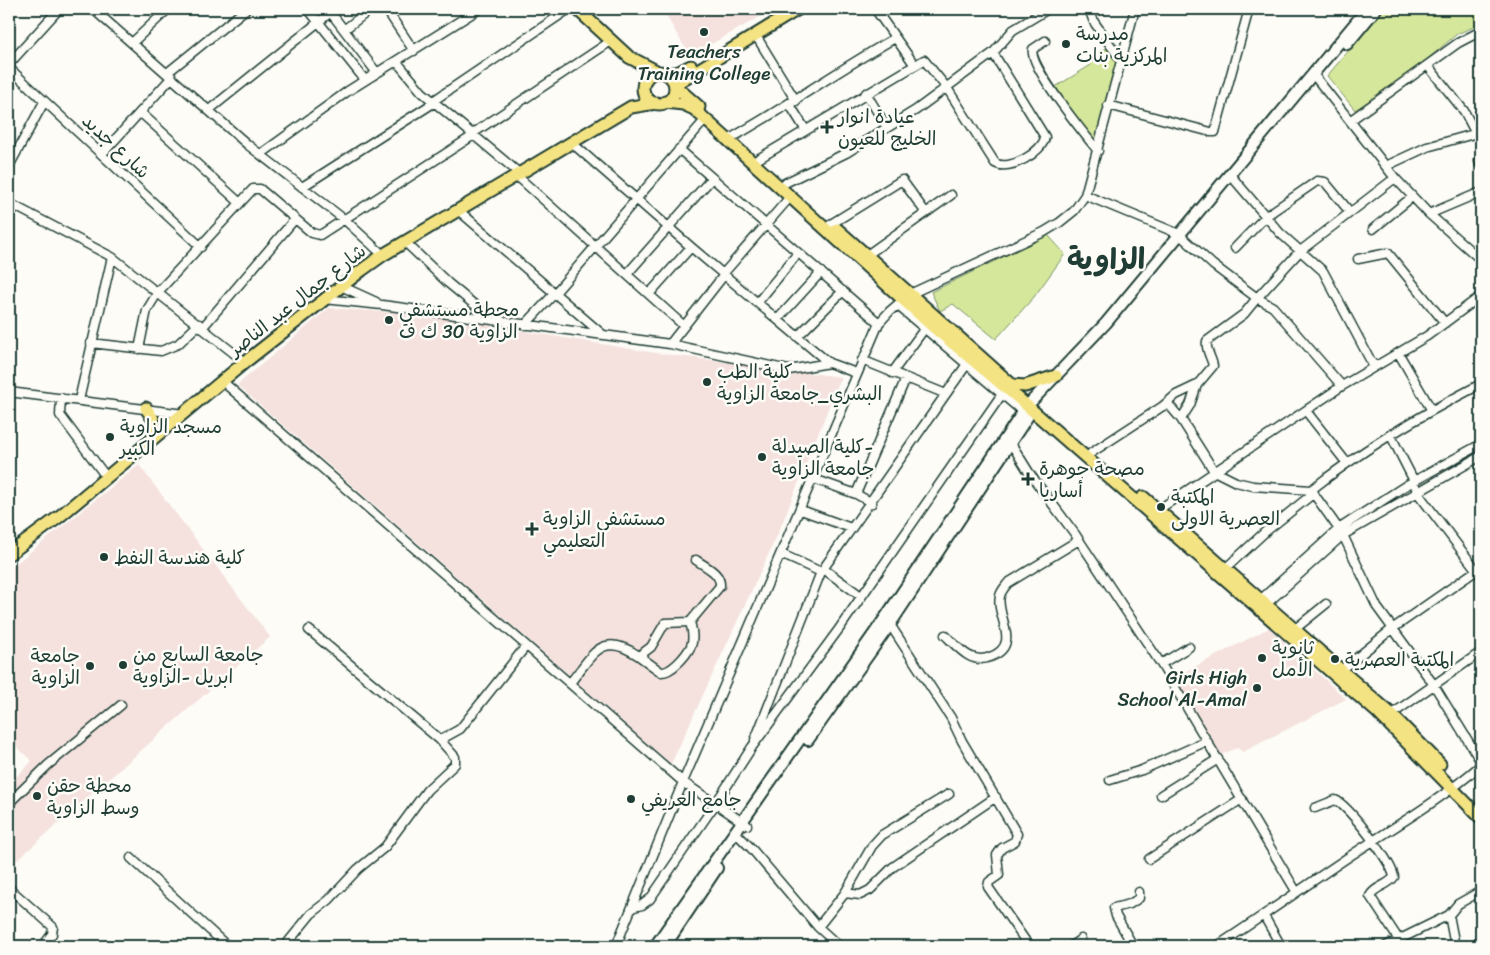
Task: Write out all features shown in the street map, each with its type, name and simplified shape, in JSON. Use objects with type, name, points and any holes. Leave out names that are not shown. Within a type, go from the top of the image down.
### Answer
[{"type":"main road","points":[[643,87],[648,76],[662,72],[676,73],[687,69],[787,9]]},
{"type":"main road","points":[[581,12],[629,57],[638,70],[647,98],[660,103],[674,95],[675,85],[693,72],[798,9]]},
{"type":"main road","points":[[664,946],[744,823],[888,620],[1030,407],[1056,376],[1106,323],[1232,177],[1315,77],[1367,9]]},
{"type":"main road","points":[[1030,407],[1113,324],[1181,236],[1315,77],[1376,9]]},
{"type":"main road","points":[[629,57],[662,72],[867,254],[904,300],[1388,717],[1456,787],[1481,818]]},
{"type":"main road","points":[[691,99],[688,85],[693,72]]},
{"type":"main road","name":"شارع جمال عبد الناصر","points":[[631,107],[643,87]]},
{"type":"main road","name":"شارع جمال عبد الناصر","points":[[9,554],[107,478],[245,362],[383,255],[631,107],[660,103],[689,106],[904,300]]},
{"type":"main road","points":[[904,300],[1013,385],[1030,407],[1091,453],[1226,568],[1260,605],[1295,628],[1338,674]]},
{"type":"main road","points":[[1013,385],[1025,386],[1056,376]]},
{"type":"main road","points":[[146,408],[153,420],[157,435]]},
{"type":"main road","points":[[1456,787],[1481,807]]},
{"type":"main road","points":[[655,946],[737,834]]},
{"type":"street","points":[[9,64],[58,9]]},
{"type":"street","points":[[93,9],[261,154],[345,220],[383,255]]},
{"type":"street","points":[[132,43],[168,9]]},
{"type":"street","points":[[102,154],[140,112],[169,75],[246,9]]},
{"type":"street","points":[[308,9],[365,80]]},
{"type":"street","points":[[345,29],[371,9]]},
{"type":"street","points":[[386,9],[414,51]]},
{"type":"street","points":[[261,154],[365,80],[397,62],[479,9]]},
{"type":"street","points":[[302,187],[434,101],[569,9]]},
{"type":"street","points":[[581,12],[596,9]]},
{"type":"street","points":[[875,9],[914,64]]},
{"type":"street","points":[[785,183],[846,153],[887,128],[947,88],[993,53],[1013,30],[1048,9]]},
{"type":"street","points":[[1089,9],[1094,22],[1120,60]]},
{"type":"street","points":[[616,946],[634,907],[683,782],[801,510],[856,373],[879,323],[904,300],[1060,223],[1074,211],[1085,195],[1135,9]]},
{"type":"street","points":[[1108,105],[1215,132],[1248,9]]},
{"type":"street","points":[[209,110],[319,22],[330,10],[377,73]]},
{"type":"street","points":[[1351,120],[1458,43],[1481,31]]},
{"type":"street","points":[[755,34],[805,129]]},
{"type":"street","points":[[733,137],[793,103],[850,64],[895,38]]},
{"type":"street","points":[[139,350],[148,310],[158,292],[252,191],[258,188],[317,235],[345,220],[611,41]]},
{"type":"street","points":[[1045,41],[1033,49],[1033,57],[1052,90],[1098,151]]},
{"type":"street","points":[[758,159],[805,129],[914,64],[924,60],[947,88],[995,163],[1007,167],[1014,165],[1044,142],[1045,136],[993,53]]},
{"type":"street","points":[[397,62],[418,88],[517,174],[683,325]]},
{"type":"street","points":[[1386,166],[1427,147],[1479,133],[1428,66]]},
{"type":"street","name":"شارع جديد","points":[[9,68],[201,247]]},
{"type":"street","points":[[1315,77],[1412,197],[1481,260]]},
{"type":"street","points":[[866,93],[887,128]]},
{"type":"street","points":[[9,166],[44,102]]},
{"type":"street","points":[[140,112],[240,203]]},
{"type":"street","points":[[525,325],[555,294],[705,120]]},
{"type":"street","points":[[572,142],[668,228],[829,363],[856,373]]},
{"type":"street","points":[[679,149],[765,226],[879,323]]},
{"type":"street","points":[[1232,177],[1299,252],[1317,264],[1323,271],[1374,367]]},
{"type":"street","points":[[627,274],[712,178]]},
{"type":"street","points":[[1181,419],[1190,405],[1197,385],[1213,366],[1212,359],[1206,348],[1207,342],[1244,314],[1299,252],[1349,211],[1395,178]]},
{"type":"street","points":[[831,224],[902,180],[926,213]]},
{"type":"street","points":[[1235,248],[1266,216],[1314,182],[1321,180],[1349,211]]},
{"type":"street","points":[[1429,214],[1481,192]]},
{"type":"street","points":[[867,254],[951,195]]},
{"type":"street","points":[[1085,195],[1181,236],[1213,265],[1257,298],[1273,307],[1342,386]]},
{"type":"street","points":[[670,344],[724,274],[790,197]]},
{"type":"street","points":[[1373,230],[1412,197]]},
{"type":"street","points":[[9,203],[112,256],[245,362]]},
{"type":"street","points":[[458,210],[604,335]]},
{"type":"street","points":[[91,343],[139,350],[161,351],[172,348],[201,326],[295,219]]},
{"type":"street","points":[[405,242],[448,283],[493,320]]},
{"type":"street","points":[[650,293],[691,247]]},
{"type":"street","points":[[758,302],[798,253]]},
{"type":"street","points":[[1358,259],[1388,253],[1445,323]]},
{"type":"street","points":[[79,400],[112,256]]},
{"type":"street","points":[[778,319],[821,272]]},
{"type":"street","points":[[341,286],[382,305]]},
{"type":"street","points":[[798,336],[843,291]]},
{"type":"street","points":[[1158,510],[1342,386],[1399,354],[1481,296]]},
{"type":"street","points":[[324,299],[382,305],[670,344],[789,370],[829,363]]},
{"type":"street","points":[[904,300],[925,328],[1002,394],[1030,407]]},
{"type":"street","points":[[892,373],[925,328]]},
{"type":"street","points":[[1399,354],[1431,409]]},
{"type":"street","points":[[862,360],[946,394]]},
{"type":"street","points":[[752,746],[823,571],[851,528],[872,503],[967,364]]},
{"type":"street","points":[[856,494],[906,378]]},
{"type":"street","points":[[222,381],[683,782],[744,823]]},
{"type":"street","points":[[1226,568],[1346,462],[1431,409],[1481,384]]},
{"type":"street","points":[[1091,453],[1163,406],[1176,394],[1197,385]]},
{"type":"street","points":[[9,392],[184,414]]},
{"type":"street","points":[[634,907],[642,905],[650,899],[716,804],[752,746],[861,596],[1002,394]]},
{"type":"street","points":[[61,398],[60,415],[107,478]]},
{"type":"street","points":[[1163,406],[1170,406],[1181,419],[1214,471],[1236,482],[1253,486],[1313,492],[1342,532],[1369,594],[1392,629],[1404,641],[1434,685],[1481,764],[1456,787],[1296,891],[1264,916],[1217,946]]},
{"type":"street","points":[[1306,411],[1346,462]]},
{"type":"street","points":[[1338,674],[1392,629],[1479,573],[1417,492],[1414,481],[1390,434]]},
{"type":"street","points":[[1009,440],[1079,540],[1161,664],[1296,891]]},
{"type":"street","points":[[1260,605],[1342,532],[1414,481],[1481,444]]},
{"type":"street","points":[[1342,532],[1481,456]]},
{"type":"street","points":[[814,479],[856,494],[872,503]]},
{"type":"street","points":[[801,510],[851,528]]},
{"type":"street","points":[[945,635],[967,656],[979,661],[992,657],[1004,646],[1006,636],[999,597],[1003,589],[1008,583],[1079,540]]},
{"type":"street","points":[[781,554],[823,571],[861,596]]},
{"type":"street","points":[[639,656],[651,647],[665,623],[690,622],[720,586],[721,580],[717,575],[696,560]]},
{"type":"street","points":[[1295,628],[1326,604]]},
{"type":"street","points":[[888,620],[951,718],[962,741],[1018,838],[999,851],[997,855],[999,875],[989,882],[988,887],[1029,946]]},
{"type":"street","points":[[570,683],[603,646],[614,643],[639,656],[661,672],[670,670],[691,646],[693,631],[690,622]]},
{"type":"street","points":[[285,946],[311,914],[351,878],[358,869],[385,847],[427,790],[455,764],[455,757],[440,740],[309,630]]},
{"type":"street","points":[[440,740],[460,728],[526,646]]},
{"type":"street","points":[[1161,664],[1189,647]]},
{"type":"street","points":[[1388,717],[1481,652]]},
{"type":"street","points":[[9,803],[48,765],[121,705]]},
{"type":"street","points":[[1110,780],[1142,770],[1207,741]]},
{"type":"street","points":[[1161,796],[1218,758]]},
{"type":"street","points":[[818,927],[845,893],[872,846],[882,835],[949,794]]},
{"type":"street","points":[[845,893],[860,895],[870,890],[893,867],[996,797]]},
{"type":"street","points":[[1149,859],[1242,798]]},
{"type":"street","points":[[1315,808],[1335,800],[1339,801],[1373,840],[1393,870],[1394,877],[1391,881],[1374,890],[1370,896],[1399,940]]},
{"type":"street","points":[[737,834],[818,927],[839,946]]},
{"type":"street","points":[[130,858],[227,946]]},
{"type":"street","points":[[9,888],[53,927],[52,934],[43,946]]},
{"type":"street","points":[[1386,946],[1449,915],[1458,904],[1481,891]]},
{"type":"street","points":[[1133,946],[1116,916],[1114,908],[1130,904],[1139,898],[1139,892]]},
{"type":"street","points":[[1449,915],[1455,946]]},
{"type":"street","points":[[1264,916],[1281,946]]},
{"type":"street","points":[[1071,946],[1081,939]]},
{"type":"shaded area","name":"Teachers Training College","points":[[662,9],[774,9],[690,56]]},
{"type":"shaded area","name":"مستشفى الزاوية التعليمي","points":[[329,308],[427,315],[656,353],[841,377],[777,536],[671,764],[237,385]]},
{"type":"shaded area","name":"جامعة السابع من ابريل -الزاوية","points":[[139,465],[270,637],[9,867],[9,784],[32,761],[9,740],[9,569]]},
{"type":"shaded area","name":"Girls High School Al-Amal","points":[[1269,628],[1346,699],[1243,752],[1237,748],[1218,756],[1173,678]]},
{"type":"green space","points":[[1384,9],[1481,9],[1481,24],[1457,34],[1410,74],[1355,110],[1327,76]]},
{"type":"green space","points":[[1110,46],[1120,60],[1098,151],[1052,89],[1091,65],[1088,59]]},
{"type":"green space","points":[[1048,235],[1065,254],[1034,297],[996,339],[953,304],[940,311],[931,292]]},
{"type":"place","name":"Teachers Training College","points":[[704,32]]},
{"type":"place","name":"مدرسة المركزية بنات","points":[[1066,44]]},
{"type":"place","name":"عيادة انوار الخليج للعيون","points":[[827,127]]},
{"type":"place","name":"محطة مستشفي الزاوية 30 ك ف","points":[[389,320]]},
{"type":"place","name":"كلية الطب البشري_جامعة الزاوية","points":[[707,382]]},
{"type":"place","name":"مسجد الزاوية الكبير","points":[[110,437]]},
{"type":"place","name":"كلية الصيدلة- جامعة الزاوية","points":[[762,457]]},
{"type":"place","name":"مصحة جوهرة أساريا","points":[[1028,479]]},
{"type":"place","name":"المكتبة العصرية الاولى","points":[[1161,507]]},
{"type":"place","name":"مستشفى الزاوية التعليمي","points":[[532,529]]},
{"type":"place","name":"كلية هندسة النفط","points":[[104,557]]},
{"type":"place","name":"ثانوية الأمل","points":[[1262,658]]},
{"type":"place","name":"المكتبة العصرية","points":[[1335,659]]},
{"type":"place","name":"جامعة السابع من ابريل -الزاوية","points":[[123,665]]},
{"type":"place","name":"جامعة الزاوية","points":[[90,666]]},
{"type":"place","name":"Girls High School Al-Amal","points":[[1257,688]]},
{"type":"place","name":"محطة حقن وسط الزاوية","points":[[37,796]]},
{"type":"place","name":"جامع العريفي","points":[[631,799]]},
{"type":"district","name":"الزاوية","points":[[1106,259]]}]
